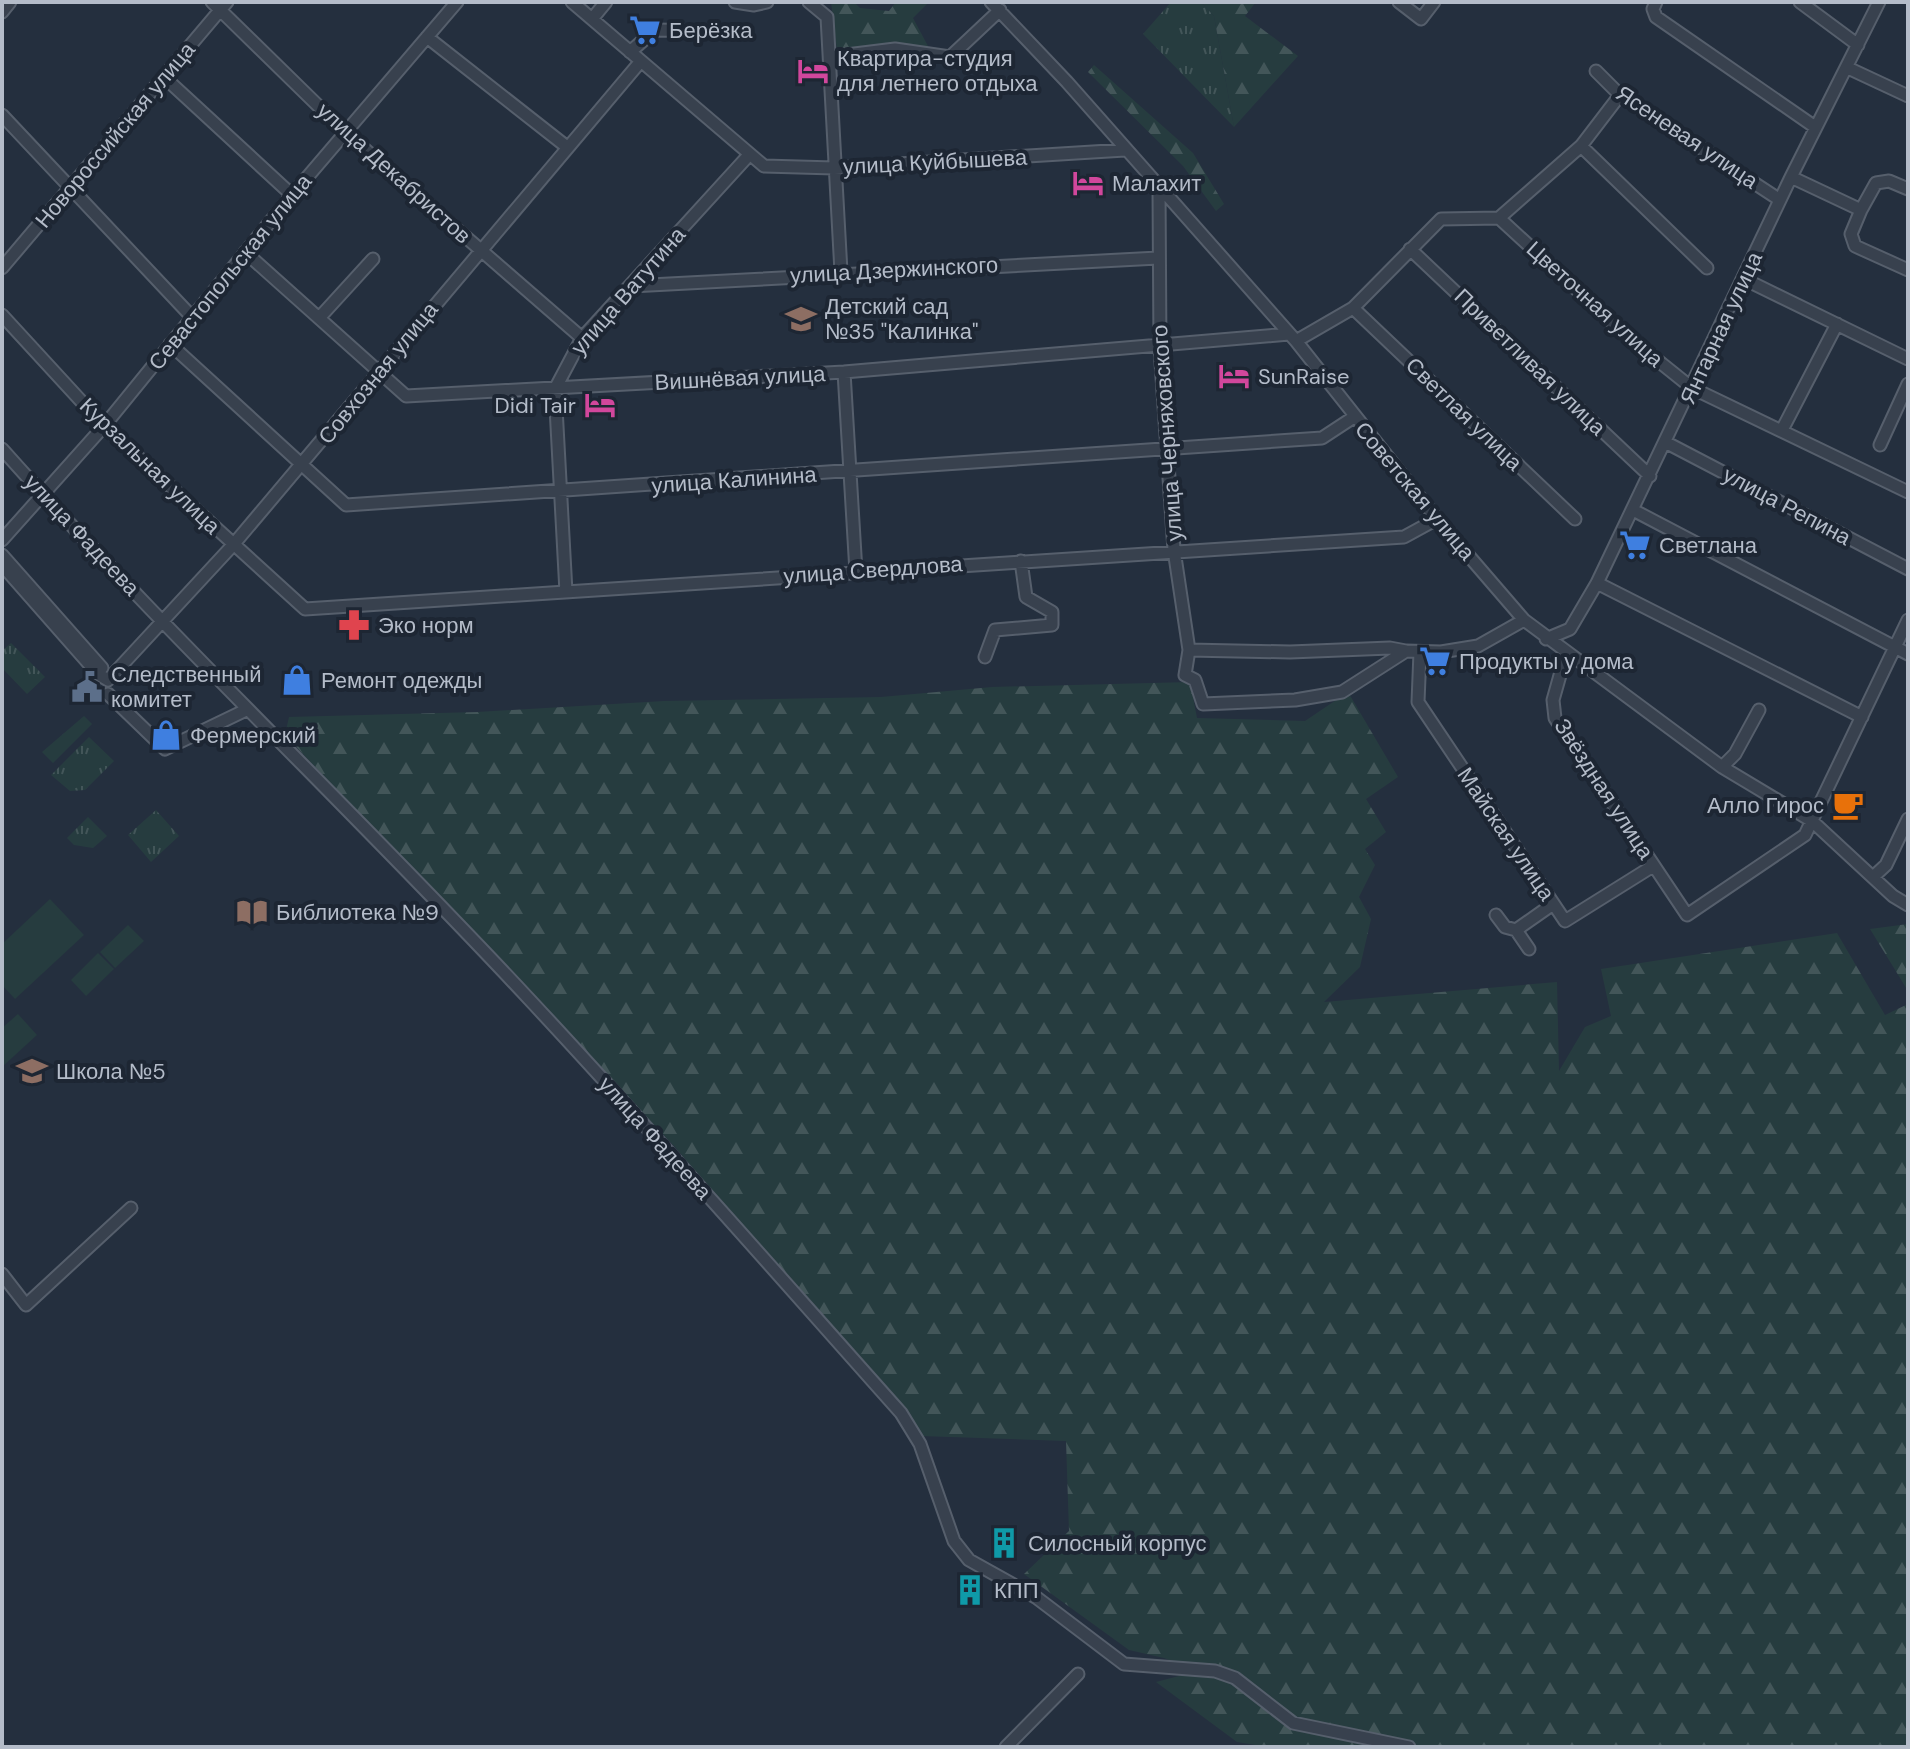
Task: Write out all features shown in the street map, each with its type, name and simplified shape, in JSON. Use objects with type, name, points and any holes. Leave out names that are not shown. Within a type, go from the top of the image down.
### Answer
[{"type":"street","points":[[2,12],[10,2]]},
{"type":"street","name":"Севастопольская улица","points":[[2,540],[104,426],[292,195],[457,2]]},
{"type":"street","points":[[572,2],[749,155]]},
{"type":"street","points":[[592,19],[606,2]]},
{"type":"street","points":[[744,3],[767,2]]},
{"type":"street","points":[[809,2],[827,17],[841,272]]},
{"type":"street","points":[[1399,2],[1421,19],[1434,2]]},
{"type":"street","points":[[1656,2],[1653,9],[1656,17],[1815,127]]},
{"type":"street","points":[[1800,2],[1858,45]]},
{"type":"street","name":"Янтарная улица","points":[[1546,639],[1570,629],[1597,583],[1667,443],[1815,127],[1848,68],[1879,2]]},
{"type":"street","name":"Новороссийская улица","points":[[2,268],[164,77],[220,5]]},
{"type":"street","name":"улица Декабристов","points":[[220,5],[346,133],[582,338]]},
{"type":"street","points":[[830,57],[895,49],[950,57],[995,6]]},
{"type":"street","name":"Советская улица","points":[[995,6],[1292,338],[1437,519],[1524,620],[1722,767],[1812,821],[1908,905]]},
{"type":"street","points":[[630,52],[655,30],[719,31]]},
{"type":"street","points":[[427,37],[567,147]]},
{"type":"street","name":"Совхозная улица","points":[[106,678],[233,545],[479,249],[641,61]]},
{"type":"street","points":[[1848,68],[1908,96]]},
{"type":"street","name":"Ясеневая улица","points":[[1596,71],[1620,95],[1780,200]]},
{"type":"street","points":[[164,77],[292,195]]},
{"type":"street","points":[[1292,338],[1353,308],[1441,219],[1499,218],[1581,146],[1620,95]]},
{"type":"street","points":[[2,115],[192,317]]},
{"type":"street","points":[[1581,146],[1707,268]]},
{"type":"street","name":"улица Куйбышева","points":[[749,155],[764,166],[834,168],[1125,150]]},
{"type":"street","name":"улица Ватутина","points":[[555,389],[582,338],[749,155]]},
{"type":"street","points":[[1791,177],[1861,210]]},
{"type":"street","points":[[1908,189],[1889,181],[1876,183],[1851,234],[1855,246],[1908,270]]},
{"type":"street","name":"улица Черняховского","points":[[1159,189],[1160,348],[1170,447],[1174,550],[1189,650],[1185,675],[1195,680],[1203,704],[1295,700],[1342,692],[1406,651]]},
{"type":"street","name":"Цветочная улица","points":[[1499,218],[1626,335],[1692,388],[1908,492]]},
{"type":"street","name":"Приветливая улица","points":[[1410,249],[1650,476]]},
{"type":"street","name":"Вишнёвая улица","points":[[245,252],[406,396],[844,372],[1292,338]]},
{"type":"street","name":"улица Дзержинского","points":[[631,286],[841,272],[1158,258]]},
{"type":"street","points":[[320,317],[373,259]]},
{"type":"street","points":[[1744,279],[1908,359]]},
{"type":"street","name":"Светлая улица","points":[[1353,308],[1575,519]]},
{"type":"street","name":"Курзальная улица","points":[[2,315],[104,426],[305,609]]},
{"type":"street","points":[[1782,430],[1837,324]]},
{"type":"street","name":"улица Калинина","points":[[170,344],[346,505],[1322,438],[1354,417]]},
{"type":"street","points":[[844,372],[856,572]]},
{"type":"street","points":[[1880,445],[1908,384]]},
{"type":"street","points":[[555,389],[566,592]]},
{"type":"street","name":"улица Репина","points":[[1667,443],[1908,569]]},
{"type":"street","name":"улица Фадеева","points":[[2,449],[246,710],[529,999],[660,1140],[901,1413],[920,1444],[954,1541],[969,1560],[1059,1614],[1124,1664],[1215,1671],[1235,1678],[1293,1723],[1409,1747]]},
{"type":"street","points":[[1633,510],[1908,654]]},
{"type":"street","name":"улица Свердлова","points":[[305,609],[1404,537],[1437,519]]},
{"type":"street","points":[[2,555],[103,668],[106,678]]},
{"type":"street","points":[[985,657],[995,630],[1052,625],[1052,612],[1026,597],[1021,561]]},
{"type":"street","points":[[2,565],[98,674],[106,678]]},
{"type":"street","points":[[1597,583],[1862,717]]},
{"type":"street","points":[[1189,650],[1290,652],[1390,648],[1420,652],[1478,646],[1524,620]]},
{"type":"street","points":[[1812,821],[1908,620]]},
{"type":"street","name":"Майская улица","points":[[1420,652],[1418,702],[1565,921],[1653,866]]},
{"type":"street","name":"Звёздная улица","points":[[1566,654],[1553,700],[1555,718],[1687,915],[1805,835],[1812,821]]},
{"type":"street","points":[[108,694],[165,749],[246,710]]},
{"type":"street","points":[[1722,767],[1735,754],[1759,710]]},
{"type":"street","points":[[1873,877],[1886,865],[1908,819]]},
{"type":"street","points":[[1516,930],[1553,904]]},
{"type":"street","points":[[1496,915],[1505,927],[1516,930],[1529,949]]},
{"type":"street","points":[[2,1274],[26,1305],[131,1208]]},
{"type":"street","points":[[1006,1747],[1078,1674]]},
{"type":"green space","points":[[831,2],[854,2],[860,8],[889,11],[896,2],[929,2],[913,18],[929,48],[890,45],[837,50]]},
{"type":"green space","points":[[1171,2],[1201,2],[1214,16],[1234,127],[1143,34]]},
{"type":"green space","points":[[1201,2],[1256,2],[1245,16],[1298,56],[1234,127],[1214,16]]},
{"type":"green space","points":[[1094,65],[1193,153],[1224,204],[1216,211],[1183,166],[1088,72]]},
{"type":"green space","points":[[11,643],[45,677],[27,694],[2,668],[2,651]]},
{"type":"green space","points":[[1190,682],[1197,718],[1305,721],[1348,692],[1398,777],[1366,799],[1386,832],[1365,849],[1375,865],[1359,897],[1371,919],[1360,967],[1324,1002],[1557,982],[1559,1071],[1585,1027],[1611,1016],[1601,969],[1837,933],[1885,1015],[1908,1004],[1908,1747],[1268,1747],[1237,1742],[1156,1682],[1198,1671],[1164,1658],[1129,1650],[1024,1574],[1069,1531],[1066,1441],[921,1436],[675,1147],[285,735],[289,717],[477,712],[664,701],[881,697],[992,687]]},
{"type":"green space","points":[[84,716],[92,724],[53,763],[42,752]]},
{"type":"green space","points":[[89,737],[114,761],[85,790],[70,791],[51,775]]},
{"type":"green space","points":[[156,810],[179,836],[151,862],[128,835]]},
{"type":"green space","points":[[88,817],[107,836],[93,848],[74,845],[67,838]]},
{"type":"green space","points":[[50,899],[84,935],[15,999],[2,985],[2,944]]},
{"type":"green space","points":[[1908,924],[1908,991],[1870,929]]},
{"type":"green space","points":[[128,925],[144,941],[115,968],[100,952]]},
{"type":"green space","points":[[98,953],[114,969],[86,996],[71,980]]},
{"type":"green space","points":[[18,1014],[37,1035],[2,1067],[2,1028]]},
{"type":"place","name":"Берёзка","points":[[645,30]]},
{"type":"place","name":"Квартира-студия для летнего отдыха","points":[[813,71]]},
{"type":"place","name":"Малахит","points":[[1088,183]]},
{"type":"place","name":"Детский сад №35 \"Калинка\"","points":[[801,319]]},
{"type":"place","name":"SunRaise","points":[[1234,376]]},
{"type":"place","name":"Didi Tair","points":[[600,405]]},
{"type":"place","name":"Светлана","points":[[1635,545]]},
{"type":"place","name":"Эко норм","points":[[354,625]]},
{"type":"place","name":"Продукты у дома","points":[[1435,661]]},
{"type":"place","name":"Ремонт одежды","points":[[297,680]]},
{"type":"place","name":"Следственный комитет","points":[[87,687]]},
{"type":"place","name":"Фермерский","points":[[166,735]]},
{"type":"place","name":"Алло Гирос","points":[[1848,805]]},
{"type":"place","name":"Библиотека №9","points":[[252,912]]},
{"type":"place","name":"Школа №5","points":[[32,1071]]},
{"type":"place","name":"Силосный корпус","points":[[1004,1543]]},
{"type":"place","name":"КПП","points":[[970,1590]]}]
